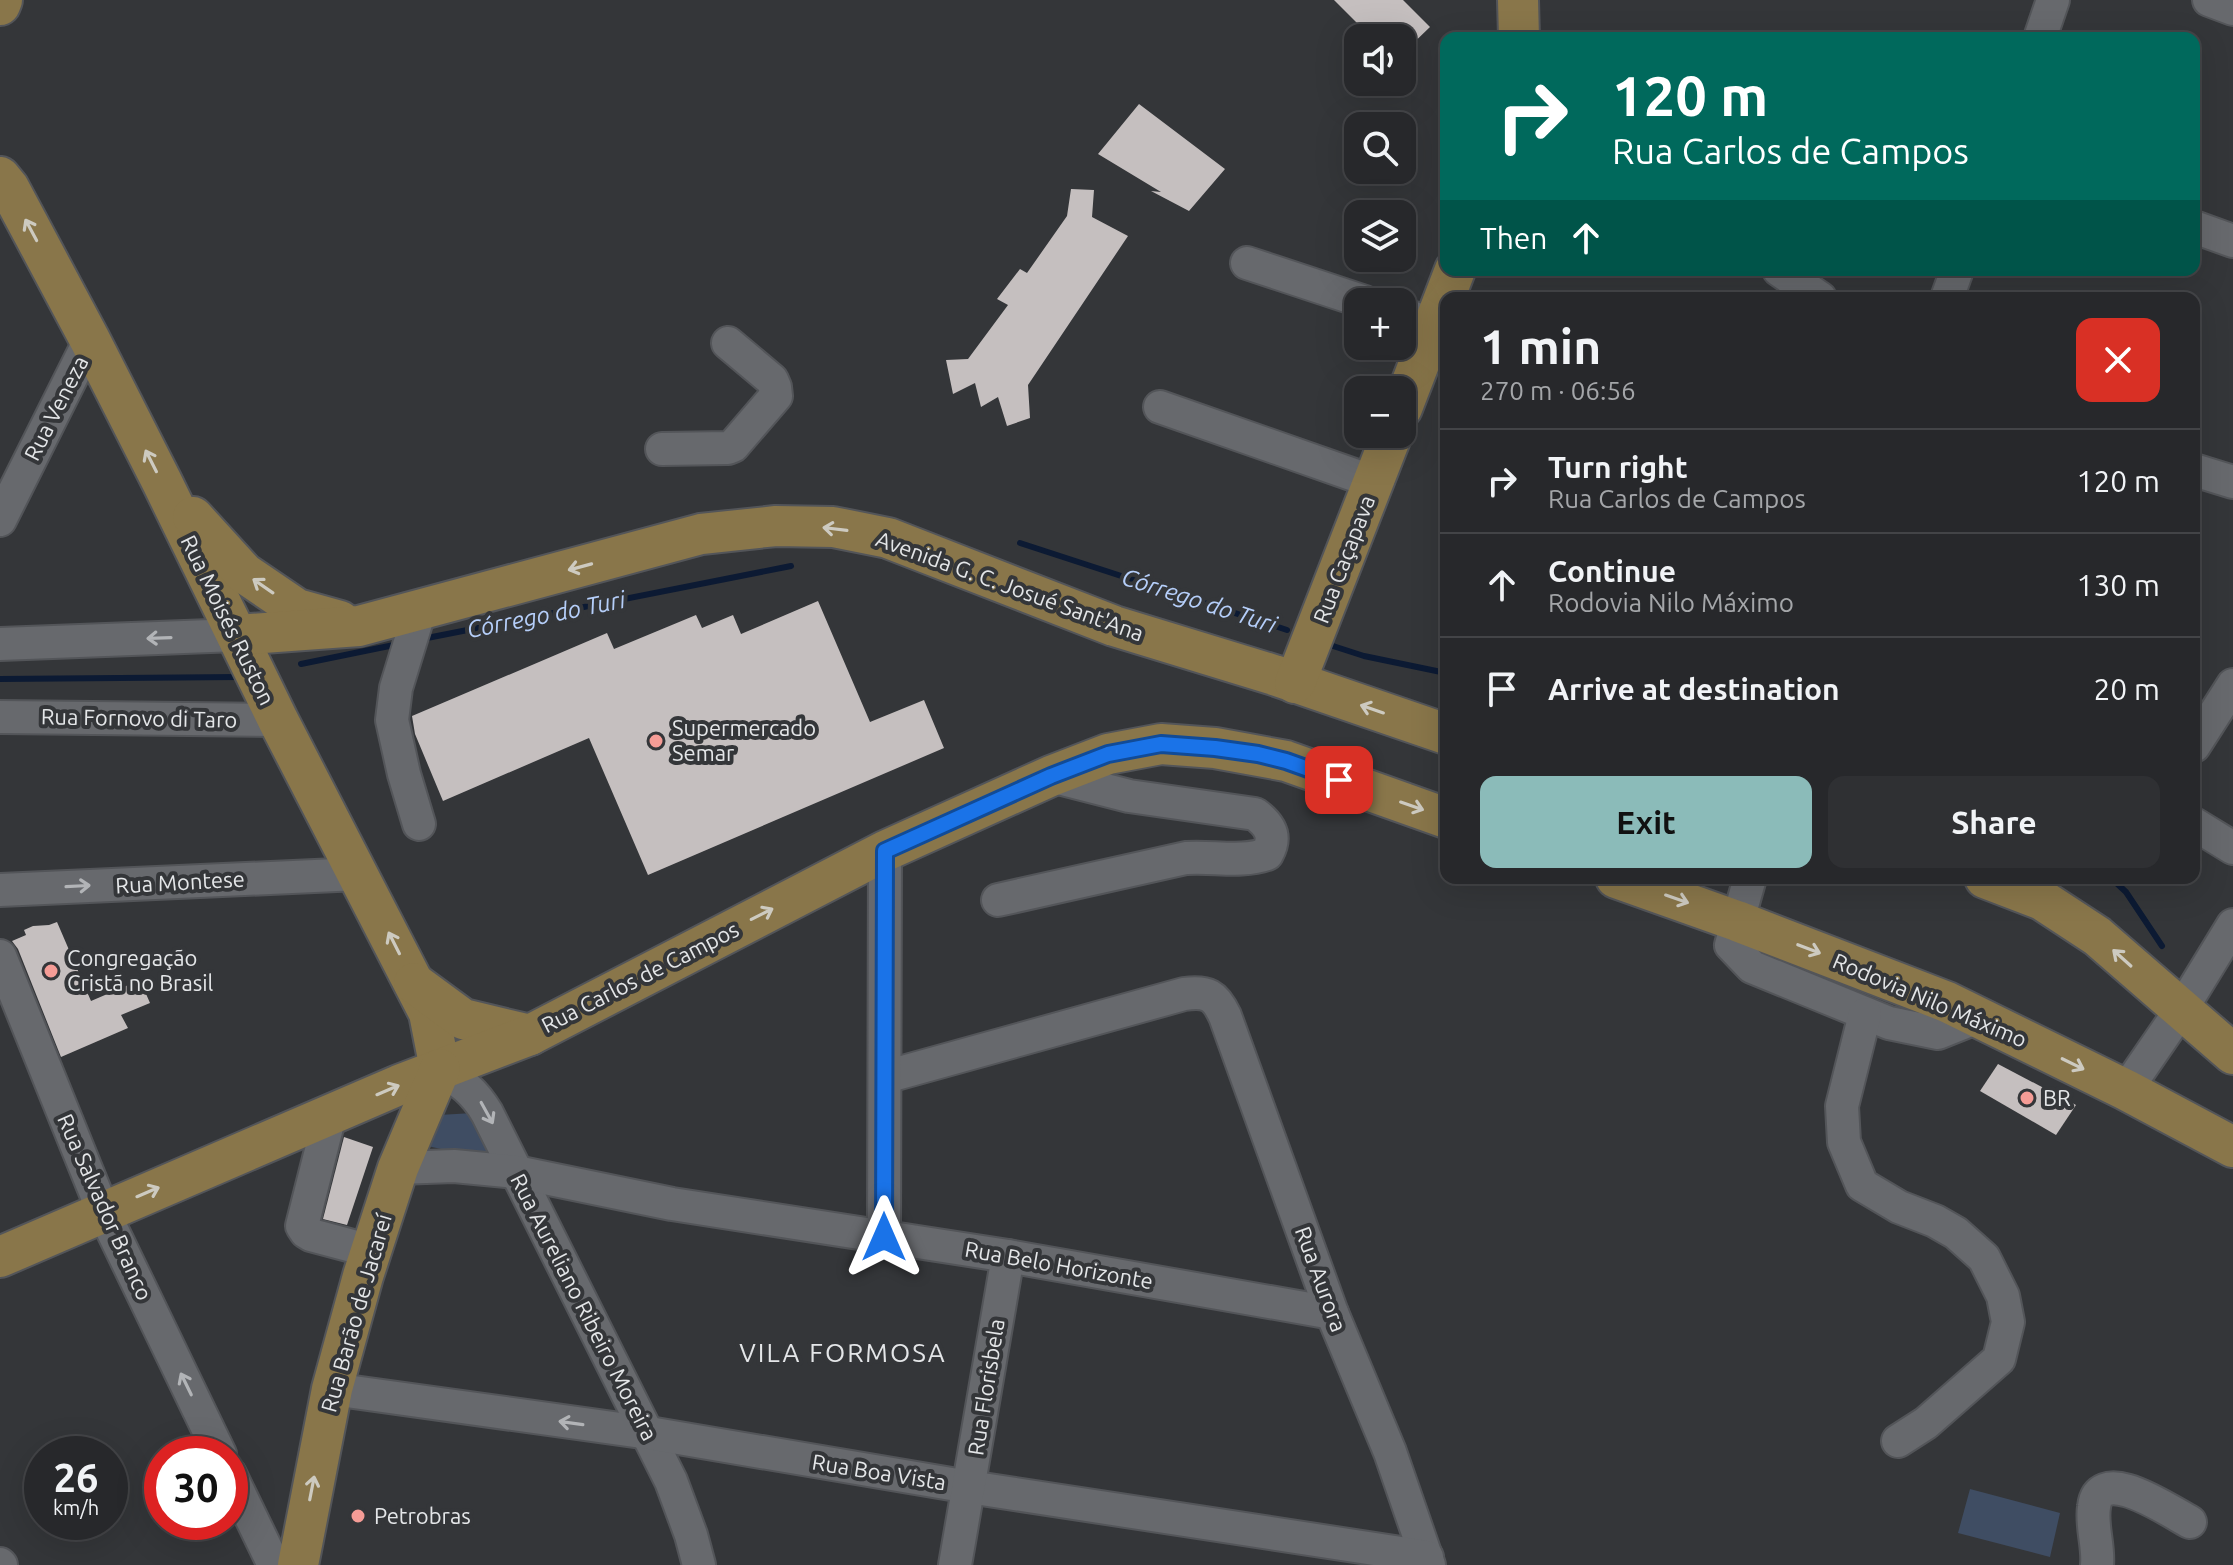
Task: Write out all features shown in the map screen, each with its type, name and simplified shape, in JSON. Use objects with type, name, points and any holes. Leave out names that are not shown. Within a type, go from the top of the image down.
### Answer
[{"type":"main road","points":[[1518,0],[1519,32]]},
{"type":"main road","name":"Rua Moisés Ruston","points":[[0,177],[9,188],[90,340],[278,720],[429,1013],[440,1069]]},
{"type":"main road","points":[[1408,376],[1418,320],[1451,276]]},
{"type":"main road","name":"Rua Caçapava","points":[[1295,683],[1387,448]]},
{"type":"main road","points":[[170,501],[193,517],[244,573],[297,609],[359,626]]},
{"type":"main road","name":"Avenida G. C. Josué Sant'Ana","points":[[237,635],[359,626],[412,637],[701,534],[776,526],[833,527],[888,538],[1114,626],[1440,732]]},
{"type":"main road","name":"Rua Carlos de Campos","points":[[0,1257],[330,1115],[530,1035],[885,851],[1051,776],[1108,754],[1161,744],[1215,748],[1286,761],[1440,816]]},
{"type":"main road","name":"Rodovia Nilo Máximo","points":[[1633,884],[1947,1002],[2126,1090],[2232,1147]]},
{"type":"main road","points":[[2001,884],[2042,900],[2097,936],[2233,1054]]},
{"type":"main road","points":[[414,983],[463,1019],[530,1035]]},
{"type":"main road","name":"Rua Barão de Jacareí","points":[[298,1565],[332,1389],[371,1251],[398,1168],[440,1069]]},
{"type":"street","points":[[2042,32],[2053,0]]},
{"type":"street","points":[[2209,0],[2233,9]]},
{"type":"street","points":[[2200,229],[2233,241]]},
{"type":"street","points":[[1247,263],[1344,295]]},
{"type":"street","points":[[1788,276],[1811,292]]},
{"type":"street","name":"Rua Veneza","points":[[0,520],[90,340]]},
{"type":"street","points":[[662,449],[733,446],[776,396],[772,380],[728,343]]},
{"type":"street","points":[[1160,407],[1374,482]]},
{"type":"street","points":[[2200,472],[2233,482]]},
{"type":"street","points":[[0,644],[237,635]]},
{"type":"street","points":[[412,637],[396,688],[392,720],[419,824]]},
{"type":"street","points":[[2200,737],[2233,685]]},
{"type":"street","name":"Rua Fornovo di Taro","points":[[0,717],[278,720]]},
{"type":"street","points":[[998,900],[1186,858],[1253,859],[1267,854],[1272,845],[1273,834],[1265,821],[1255,814],[1129,796],[1051,776]]},
{"type":"street","points":[[2200,828],[2233,848]]},
{"type":"street","points":[[884,1237],[885,851]]},
{"type":"street","name":"Rua Montese","points":[[0,890],[359,874]]},
{"type":"street","points":[[1748,884],[1731,945],[1752,967],[1889,1023],[1938,1033],[1978,1017]]},
{"type":"street","points":[[2126,1090],[2181,1010],[2233,925]]},
{"type":"street","name":"Rua Salvador Branco","points":[[3,973],[103,1211],[211,1436]]},
{"type":"street","name":"Rua Aurora","points":[[885,1077],[1184,994],[1198,992],[1210,995],[1219,1003],[1332,1313],[1390,1452],[1428,1561]]},
{"type":"street","points":[[1865,1014],[1842,1106],[1844,1142],[1862,1185],[1899,1207],[1956,1233],[1984,1258],[2003,1296],[2008,1322],[1999,1359],[1926,1423],[1898,1441]]},
{"type":"street","name":"Rua Aureliano Ribeiro Moreira","points":[[440,1069],[476,1095],[487,1113],[649,1433],[671,1481],[699,1565]]},
{"type":"street","points":[[330,1115],[302,1226],[311,1235],[371,1251]]},
{"type":"street","name":"Rua Belo Horizonte","points":[[398,1168],[454,1166],[516,1172],[672,1204],[1008,1256],[1332,1313]]},
{"type":"street","name":"Rua Florisbela","points":[[955,1565],[1008,1256]]},
{"type":"street","name":"Rua Boa Vista","points":[[332,1389],[649,1433],[1428,1561]]},
{"type":"street","points":[[2097,1565],[2093,1509],[2097,1496],[2105,1489],[2118,1487],[2133,1492],[2190,1522]]},
{"type":"street","points":[[248,1511],[274,1565]]},
{"type":"shaded area","points":[[473,1113],[489,1148],[480,1157],[427,1146],[439,1115]]},
{"type":"shaded area","points":[[1970,1489],[2060,1513],[2050,1557],[1958,1533]]},
{"type":"building","points":[[1334,0],[1403,0],[1430,27],[1416,40],[1416,24],[1358,24]]},
{"type":"building","points":[[1139,104],[1225,169],[1189,211],[1151,191],[1161,192],[1098,154]]},
{"type":"building","points":[[1071,189],[1094,190],[1092,217],[1128,236],[1028,385],[1030,418],[1007,426],[998,397],[981,407],[975,383],[953,394],[946,360],[968,359],[1008,305],[997,299],[1020,269],[1027,273],[1067,216]]},
{"type":"building","points":[[818,601],[870,722],[924,700],[944,748],[648,875],[589,738],[443,801],[415,734],[412,716],[607,633],[614,649],[696,615],[702,628],[733,615],[741,634]]},
{"type":"building","name":"Congregação Cristã no Brasil","points":[[57,922],[91,1001],[140,980],[150,1003],[121,1015],[128,1028],[61,1057],[18,949],[12,941],[26,935],[24,930],[33,926]]},
{"type":"building","name":"BR","points":[[1998,1064],[2076,1105],[2056,1135],[1980,1091]]},
{"type":"building","points":[[344,1137],[373,1147],[347,1225],[323,1219]]},
{"type":"waterway","name":"Córrego do Turi","points":[[1020,543],[1287,630]]},
{"type":"waterway","name":"Córrego do Turi","points":[[422,639],[791,566]]},
{"type":"waterway","name":"Córrego do Turi","points":[[301,664],[399,644]]},
{"type":"waterway","name":"Córrego do Turi","points":[[1333,646],[1364,656],[1440,672]]},
{"type":"waterway","name":"Córrego do Turi","points":[[0,679],[239,677]]},
{"type":"waterway","name":"Córrego do Turi","points":[[2117,884],[2162,946]]},
{"type":"place","name":"Supermercado Semar","points":[[656,741]]},
{"type":"place","name":"Congregação Cristã no Brasil","points":[[51,971]]},
{"type":"place","name":"BR","points":[[2027,1098]]},
{"type":"place","name":"Petrobras","points":[[358,1516]]},
{"type":"district","name":"VILA FORMOSA","points":[[843,1353]]},
{"type":"route","points":[[884,1237],[885,851],[1051,776],[1108,754],[1161,744],[1258,754],[1339,780]]}]
